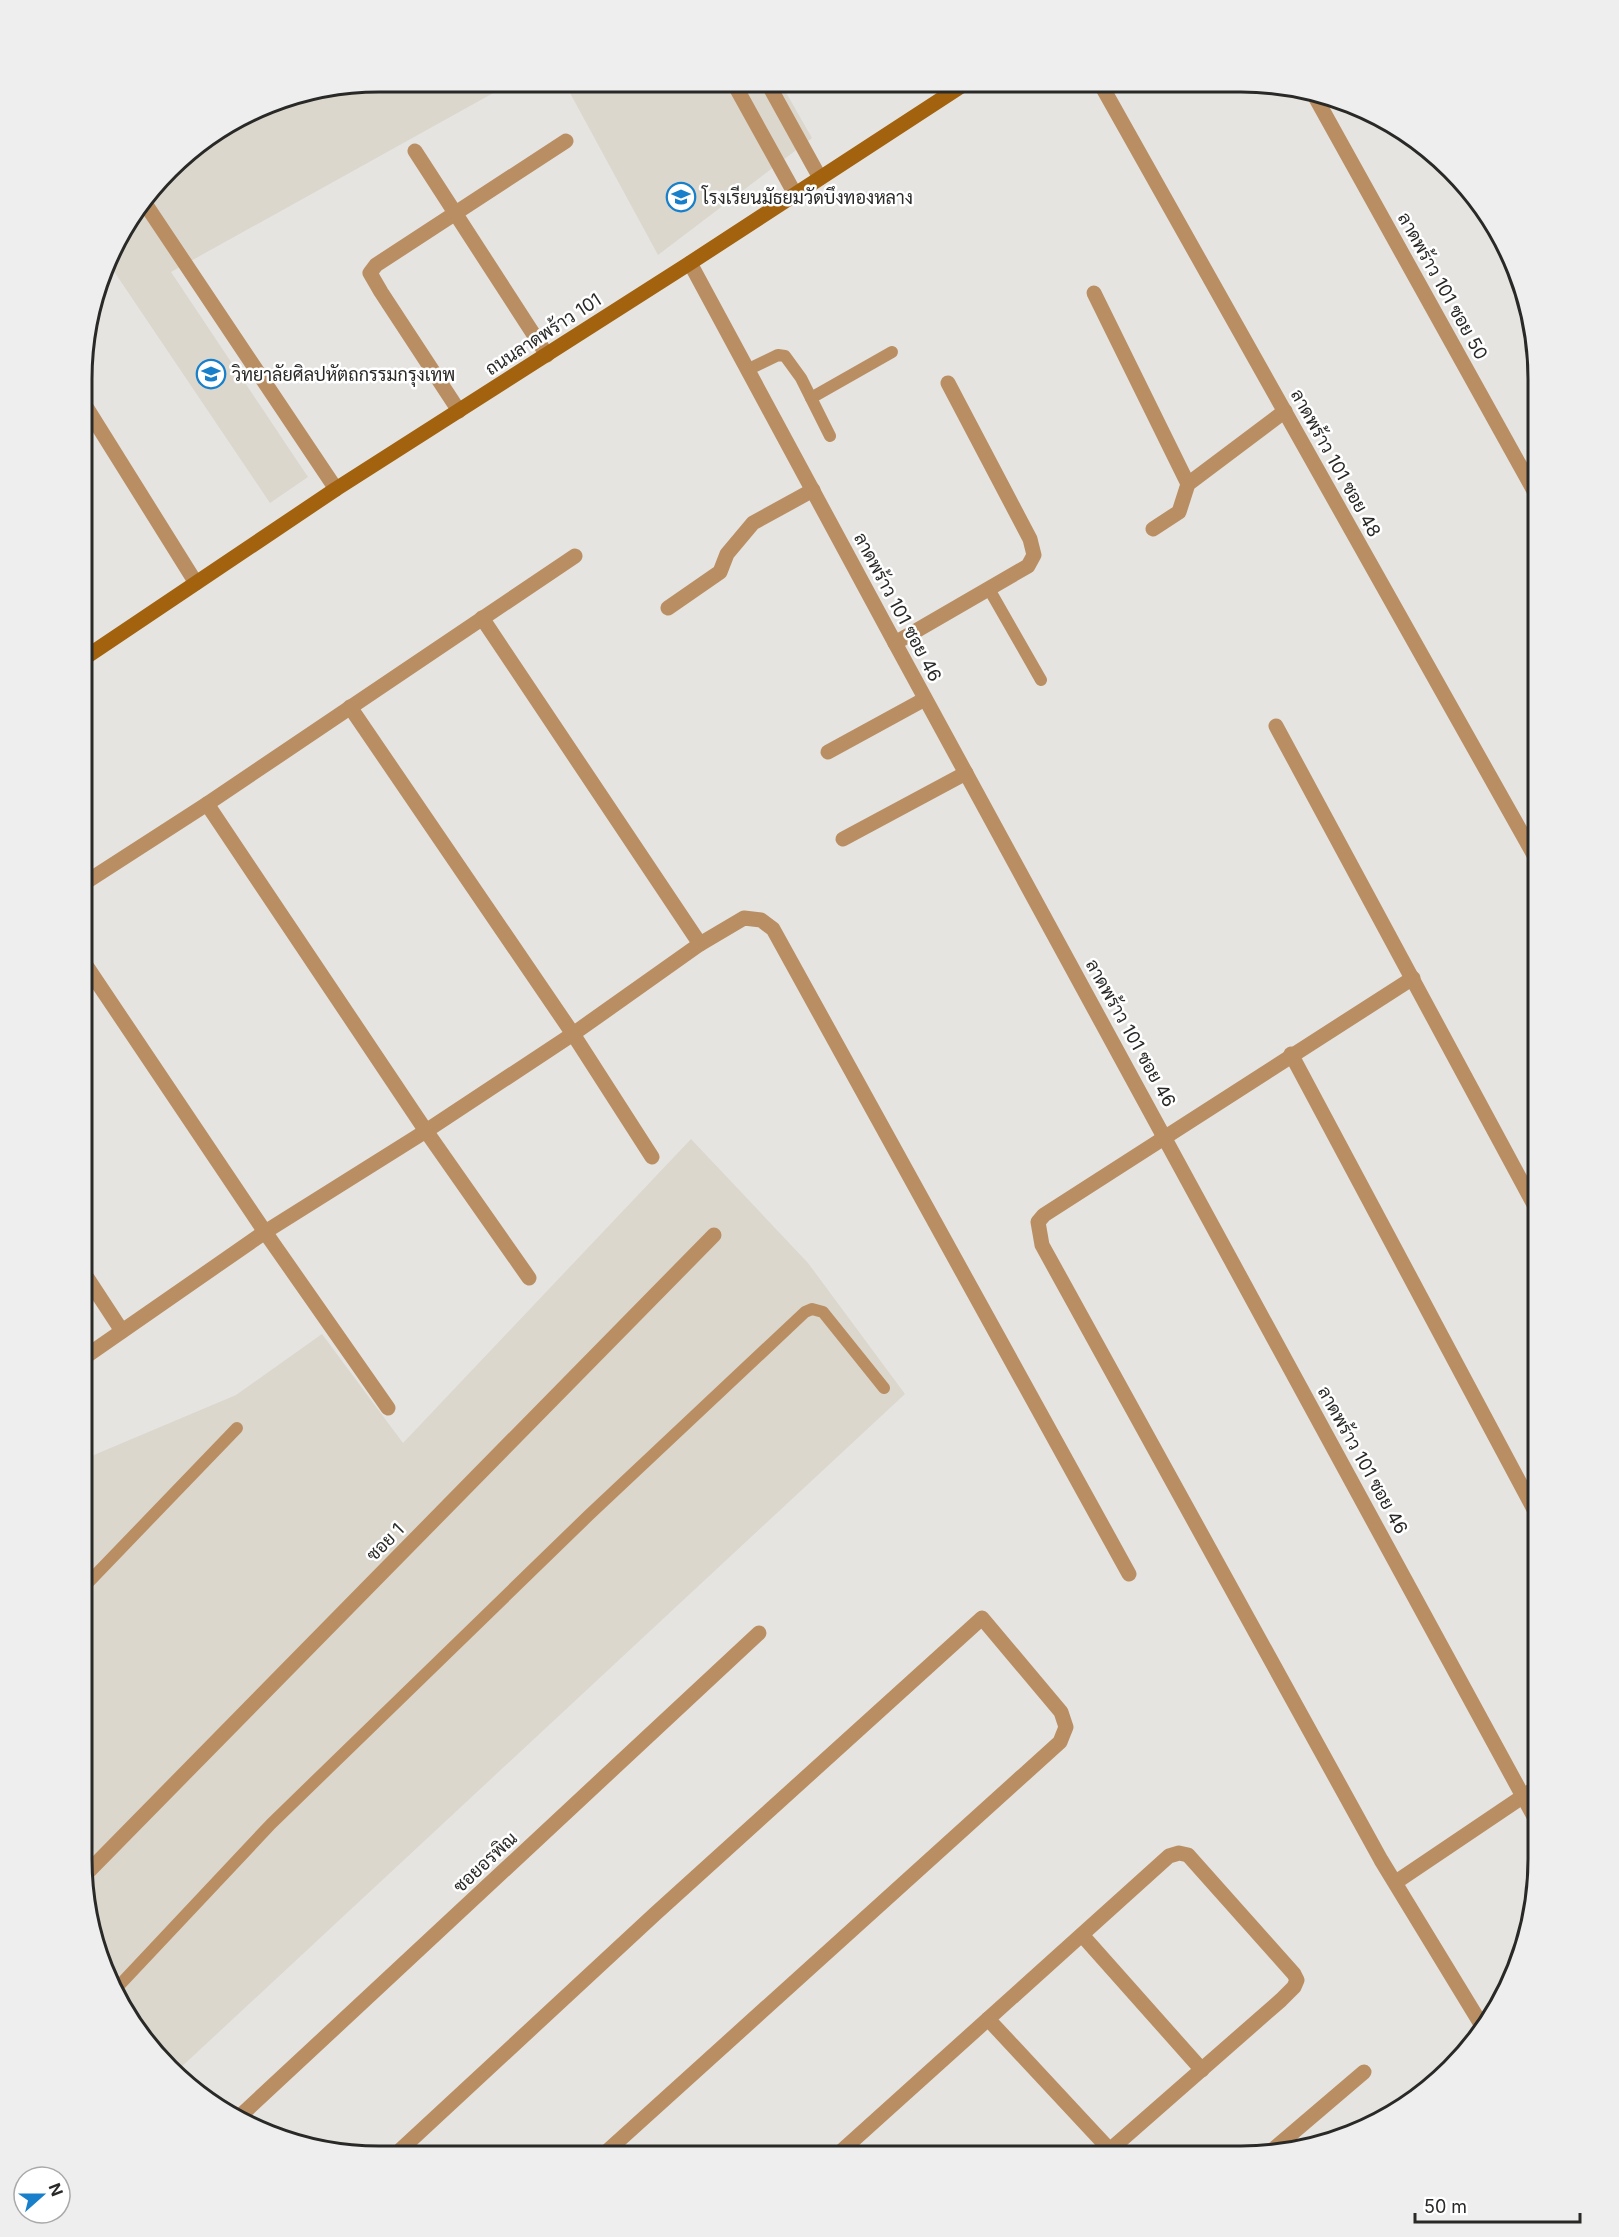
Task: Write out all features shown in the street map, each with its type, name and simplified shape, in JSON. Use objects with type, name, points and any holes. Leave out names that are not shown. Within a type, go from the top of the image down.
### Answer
[{"type":"street","points":[[739,92],[795,194]]},
{"type":"street","points":[[773,92],[820,178]]},
{"type":"street","name":"ถนนลาดพร้าว 101","points":[[92,653],[336,489],[952,92]]},
{"type":"street","name":"ลาดพร้าว 101 ซอย 48","points":[[1105,92],[1528,844]]},
{"type":"street","name":"ลาดพร้าว 101 ซอย 50","points":[[1318,102],[1528,480]]},
{"type":"street","points":[[459,411],[370,273],[376,265],[566,141]]},
{"type":"street","points":[[415,151],[547,354]]},
{"type":"street","points":[[148,208],[336,489]]},
{"type":"street","name":"ลาดพร้าว 101 ซอย 46","points":[[690,263],[1528,1805]]},
{"type":"street","points":[[1094,292],[1188,483]]},
{"type":"street","points":[[895,643],[1028,566],[1033,559],[1034,552],[1030,539],[948,383]]},
{"type":"street","points":[[1153,529],[1179,512],[1188,483],[1285,411]]},
{"type":"street","points":[[92,415],[196,583]]},
{"type":"street","points":[[668,608],[720,572],[727,554],[753,523],[813,490]]},
{"type":"street","points":[[92,878],[207,804],[575,556]]},
{"type":"street","points":[[482,618],[700,944]]},
{"type":"street","points":[[828,752],[925,699]]},
{"type":"street","points":[[350,707],[573,1034],[652,1157]]},
{"type":"street","points":[[1276,726],[1528,1193]]},
{"type":"street","points":[[843,839],[966,773]]},
{"type":"street","points":[[207,804],[426,1131],[530,1278]]},
{"type":"street","points":[[92,1352],[265,1232],[426,1131],[573,1034],[700,944],[744,918],[761,920],[773,929],[1129,1574]]},
{"type":"street","points":[[92,976],[265,1232],[388,1408]]},
{"type":"street","points":[[1413,978],[1291,1054],[1044,1215],[1038,1222],[1041,1245],[1381,1860],[1478,2019]]},
{"type":"street","points":[[1291,1054],[1528,1496]]},
{"type":"street","name":"ซอย 1","points":[[92,1868],[714,1235]]},
{"type":"street","points":[[92,1285],[122,1331]]},
{"type":"street","points":[[405,2146],[655,1914],[982,1618],[1061,1712],[1066,1727],[1060,1742],[613,2146]]},
{"type":"street","name":"ซอยอรพิณ","points":[[244,2112],[759,1633]]},
{"type":"street","points":[[1396,1882],[1528,1792]]},
{"type":"street","points":[[847,2146],[1169,1856],[1179,1853],[1188,1855],[1297,1980],[1294,1987],[1281,2000],[1115,2146]]},
{"type":"street","points":[[1082,1935],[1202,2070]]},
{"type":"street","points":[[988,2019],[1101,2146]]},
{"type":"street","points":[[1281,2142],[1364,2072]]},
{"type":"lane","points":[[811,398],[892,352]]},
{"type":"lane","points":[[747,370],[778,355],[785,356],[791,362],[830,436]]},
{"type":"lane","points":[[989,589],[1041,680]]},
{"type":"lane","points":[[121,1984],[288,1807],[589,1515],[806,1312],[812,1309],[823,1312],[884,1388]]},
{"type":"lane","points":[[92,1579],[237,1428]]},
{"type":"shaded area","name":"วิทยาลัยศิลปหัตถกรรมกรุงเทพ","points":[[360,92],[495,92],[171,272],[308,477],[270,503],[113,270],[130,235],[163,189],[189,163],[235,130],[269,113],[304,101]]},
{"type":"shaded area","name":"โรงเรียนมัธยมวัดบึงทองหลาง","points":[[569,92],[786,92],[812,138],[658,255]]},
{"type":"shaded area","points":[[691,1139],[808,1263],[905,1394],[182,2067],[156,2039],[121,1985],[101,1933],[94,1896],[92,1877],[92,1456],[236,1395],[322,1334],[403,1443]]},
{"type":"place","name":"โรงเรียนมัธยมวัดบึงทองหลาง","points":[[681,197]]},
{"type":"place","name":"วิทยาลัยศิลปหัตถกรรมกรุงเทพ","points":[[211,374]]}]
